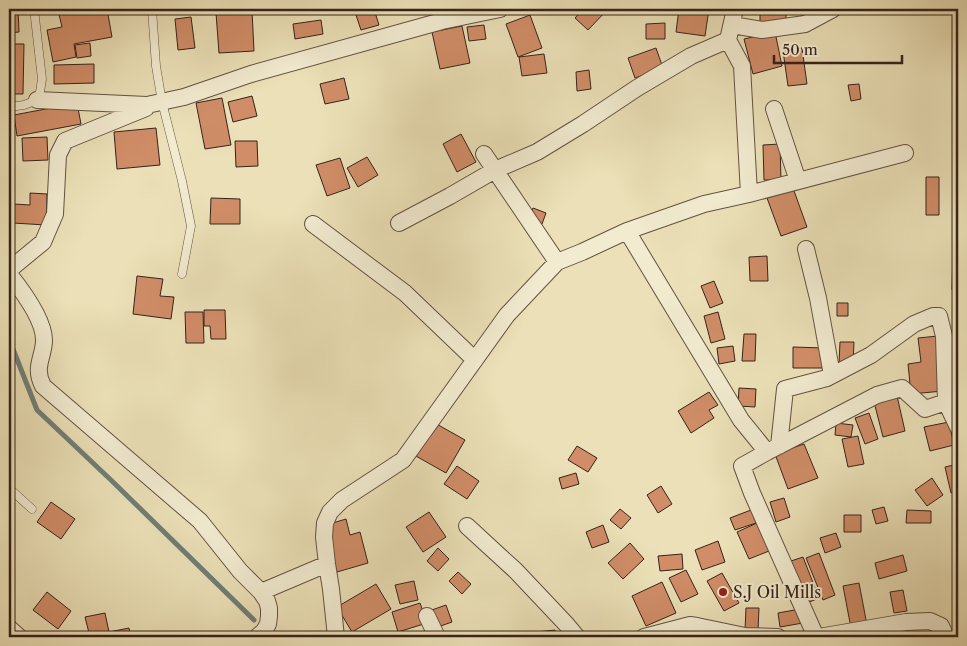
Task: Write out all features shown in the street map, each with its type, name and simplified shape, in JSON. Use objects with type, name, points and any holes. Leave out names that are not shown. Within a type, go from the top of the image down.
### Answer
[{"type":"street","points":[[37,100],[148,105],[184,97],[251,74],[433,23],[500,9]]},
{"type":"street","points":[[735,9],[730,33],[742,66],[749,194]]},
{"type":"street","points":[[399,223],[495,170],[537,152],[637,88],[730,33],[805,24],[833,9]]},
{"type":"street","points":[[9,270],[43,242],[55,214],[58,154],[64,141],[162,102]]},
{"type":"street","points":[[774,109],[798,181]]},
{"type":"street","points":[[336,637],[324,537],[325,523],[330,512],[342,500],[403,460],[507,315],[557,262],[627,231],[704,204],[906,153]]},
{"type":"street","points":[[484,154],[557,262]]},
{"type":"street","points":[[313,224],[405,293],[475,360]]},
{"type":"street","points":[[627,231],[741,420],[773,449]]},
{"type":"street","points":[[806,249],[818,298],[832,376]]},
{"type":"street","points":[[9,274],[24,292],[43,332],[44,341],[39,371],[43,386],[200,521],[240,571],[262,592],[267,601],[269,616],[268,624],[257,637]]},
{"type":"street","points":[[773,449],[785,389],[832,376],[871,355],[914,324],[933,316],[939,316],[944,336],[946,402],[958,427]]},
{"type":"street","points":[[946,402],[924,409],[902,388],[877,395],[742,466],[818,637],[906,622],[930,621],[940,626],[946,637]]},
{"type":"street","points":[[466,526],[516,571],[577,637]]},
{"type":"street","points":[[262,592],[327,564]]},
{"type":"street","points":[[427,616],[437,637]]},
{"type":"street","points":[[644,637],[690,625],[745,636],[778,637]]},
{"type":"street","points":[[9,628],[19,637]]},
{"type":"lane","points":[[9,107],[24,105],[37,100],[40,92],[42,79],[34,9]]},
{"type":"lane","points":[[152,9],[156,66],[162,102],[191,226],[182,274]]},
{"type":"lane","points":[[9,488],[32,509]]},
{"type":"building","points":[[9,9],[18,9],[19,32],[9,33]]},
{"type":"building","points":[[46,9],[107,9],[112,37],[74,44],[76,57],[53,62],[47,30],[62,27],[58,10],[46,12]]},
{"type":"building","points":[[354,9],[374,9],[379,25],[361,30]]},
{"type":"building","points":[[583,9],[608,9],[588,30],[575,18]]},
{"type":"building","points":[[679,9],[709,9],[705,36],[676,32]]},
{"type":"building","points":[[760,9],[786,9],[786,24],[760,23]]},
{"type":"building","points":[[252,11],[254,51],[219,53],[216,13]]},
{"type":"building","points":[[530,15],[542,48],[518,57],[506,24]]},
{"type":"building","points":[[191,17],[195,48],[178,50],[175,19]]},
{"type":"building","points":[[321,20],[323,34],[295,39],[293,24]]},
{"type":"building","points":[[665,23],[665,39],[646,39],[646,24]]},
{"type":"building","points":[[484,25],[486,39],[469,41],[467,27]]},
{"type":"building","points":[[462,26],[470,63],[440,69],[432,32]]},
{"type":"building","points":[[775,32],[782,66],[753,74],[744,39]]},
{"type":"building","points":[[90,43],[91,56],[77,58],[75,45]]},
{"type":"building","points":[[9,44],[24,44],[23,94],[9,94]]},
{"type":"building","points":[[656,48],[663,68],[635,78],[628,58]]},
{"type":"building","points":[[802,48],[807,84],[788,86],[783,51]]},
{"type":"building","points":[[544,54],[547,73],[522,76],[519,57]]},
{"type":"building","points":[[94,64],[94,83],[54,84],[54,65]]},
{"type":"building","points":[[589,70],[591,89],[577,91],[576,72]]},
{"type":"building","points":[[344,78],[349,99],[325,104],[320,84]]},
{"type":"building","points":[[859,84],[861,99],[851,101],[848,85]]},
{"type":"building","points":[[252,96],[257,116],[233,122],[228,102]]},
{"type":"building","points":[[222,98],[231,145],[205,149],[196,103]]},
{"type":"building","points":[[77,103],[81,124],[17,136],[14,115]]},
{"type":"building","points":[[156,128],[160,165],[117,169],[114,132]]},
{"type":"building","points":[[10,130],[12,169],[9,169]]},
{"type":"building","points":[[461,134],[476,162],[457,172],[443,144]]},
{"type":"building","points":[[47,137],[48,160],[23,161],[22,138]]},
{"type":"building","points":[[235,141],[257,141],[258,166],[236,167]]},
{"type":"building","points":[[780,144],[781,180],[764,180],[763,145]]},
{"type":"building","points":[[367,157],[378,175],[358,187],[347,168]]},
{"type":"building","points":[[340,158],[350,188],[327,196],[316,165]]},
{"type":"building","points":[[926,177],[939,177],[939,215],[926,215]]},
{"type":"building","points":[[793,188],[807,227],[781,236],[767,198]]},
{"type":"building","points":[[30,193],[47,194],[46,225],[13,223],[14,204],[30,205]]},
{"type":"building","points":[[211,198],[240,199],[240,224],[210,224]]},
{"type":"building","points":[[533,208],[546,213],[542,224],[529,218]]},
{"type":"building","points":[[953,249],[958,250],[958,290],[952,290]]},
{"type":"building","points":[[767,256],[768,281],[750,281],[749,257]]},
{"type":"building","points":[[137,276],[163,279],[160,296],[174,297],[171,319],[133,314]]},
{"type":"building","points":[[714,281],[723,303],[710,308],[701,286]]},
{"type":"building","points":[[837,303],[848,303],[848,316],[837,316]]},
{"type":"building","points":[[204,310],[225,310],[226,339],[211,339],[210,326],[204,326]]},
{"type":"building","points":[[185,312],[203,312],[204,343],[186,343]]},
{"type":"building","points":[[718,312],[725,339],[711,343],[704,316]]},
{"type":"building","points":[[744,334],[756,334],[755,361],[742,361]]},
{"type":"building","points":[[938,336],[943,391],[911,394],[908,364],[921,362],[918,338]]},
{"type":"building","points":[[840,342],[854,342],[853,364],[839,364]]},
{"type":"building","points":[[733,346],[735,361],[719,364],[717,348]]},
{"type":"building","points":[[793,347],[824,348],[824,368],[793,368]]},
{"type":"building","points":[[739,388],[756,389],[755,407],[738,406]]},
{"type":"building","points":[[709,392],[718,405],[709,410],[714,418],[691,433],[678,411]]},
{"type":"building","points":[[897,396],[905,431],[883,437],[874,402]]},
{"type":"building","points":[[869,413],[878,439],[865,444],[855,418]]},
{"type":"building","points":[[433,422],[465,440],[446,473],[414,455]]},
{"type":"building","points":[[949,422],[954,445],[930,451],[924,427]]},
{"type":"building","points":[[836,423],[853,425],[851,437],[835,435]]},
{"type":"building","points":[[858,436],[864,464],[848,467],[842,439]]},
{"type":"building","points":[[804,444],[818,478],[788,489],[775,454]]},
{"type":"building","points":[[577,446],[597,458],[588,472],[568,460]]},
{"type":"building","points":[[958,464],[958,491],[951,493],[945,467]]},
{"type":"building","points":[[457,466],[479,481],[467,499],[444,484]]},
{"type":"building","points":[[576,473],[579,484],[562,489],[559,478]]},
{"type":"building","points":[[932,478],[943,495],[927,506],[915,490]]},
{"type":"building","points":[[661,486],[672,504],[658,513],[647,495]]},
{"type":"building","points":[[784,498],[790,517],[776,522],[770,502]]},
{"type":"building","points":[[51,502],[75,519],[61,539],[37,522]]},
{"type":"building","points":[[884,507],[888,521],[876,524],[872,510]]},
{"type":"building","points":[[620,509],[631,518],[621,529],[610,520]]},
{"type":"building","points":[[751,510],[756,523],[735,530],[730,518]]},
{"type":"building","points":[[907,510],[931,511],[931,523],[906,523]]},
{"type":"building","points":[[429,512],[446,537],[423,552],[406,527]]},
{"type":"building","points":[[844,515],[861,515],[861,532],[844,532]]},
{"type":"building","points":[[346,519],[350,535],[360,532],[368,563],[337,572],[326,525]]},
{"type":"building","points":[[757,523],[769,551],[749,559],[737,532]]},
{"type":"building","points":[[603,525],[609,542],[592,548],[586,532]]},
{"type":"building","points":[[836,533],[841,547],[825,553],[820,538]]},
{"type":"building","points":[[718,541],[725,562],[702,570],[695,550]]},
{"type":"building","points":[[630,543],[644,559],[623,579],[608,563]]},
{"type":"building","points":[[438,548],[449,559],[438,571],[427,561]]},
{"type":"building","points":[[819,553],[835,595],[823,600],[806,558]]},
{"type":"building","points":[[682,554],[683,569],[660,571],[658,556]]},
{"type":"building","points":[[903,555],[907,571],[879,579],[875,563]]},
{"type":"building","points":[[803,557],[819,598],[807,603],[791,561]]},
{"type":"building","points":[[686,570],[698,594],[681,602],[669,578]]},
{"type":"building","points":[[458,572],[471,584],[462,594],[449,581]]},
{"type":"building","name":"S.J Oil Mills","points":[[722,573],[739,603],[724,611],[707,581]]},
{"type":"building","points":[[414,581],[418,600],[400,604],[395,585]]},
{"type":"building","points":[[662,582],[676,613],[646,626],[632,596]]},
{"type":"building","points":[[859,583],[867,625],[851,628],[843,586]]},
{"type":"building","points":[[376,584],[391,609],[352,632],[337,607]]},
{"type":"building","points":[[903,590],[907,611],[894,613],[890,592]]},
{"type":"building","points":[[47,592],[71,611],[58,629],[33,610]]},
{"type":"building","points":[[420,603],[427,623],[398,632],[392,612]]},
{"type":"building","points":[[446,605],[452,622],[435,628],[429,611]]},
{"type":"building","points":[[746,608],[759,608],[758,630],[745,630]]},
{"type":"building","points":[[800,609],[803,623],[780,627],[778,613]]},
{"type":"building","points":[[105,613],[109,632],[129,628],[131,637],[90,637],[85,617]]},
{"type":"building","points":[[555,630],[556,637],[526,637],[526,633]]},
{"type":"building","points":[[905,632],[905,637],[896,637],[895,633]]},
{"type":"waterway","points":[[9,347],[13,349],[37,410],[254,620]]},
{"type":"place","name":"S.J Oil Mills","points":[[723,592]]}]
